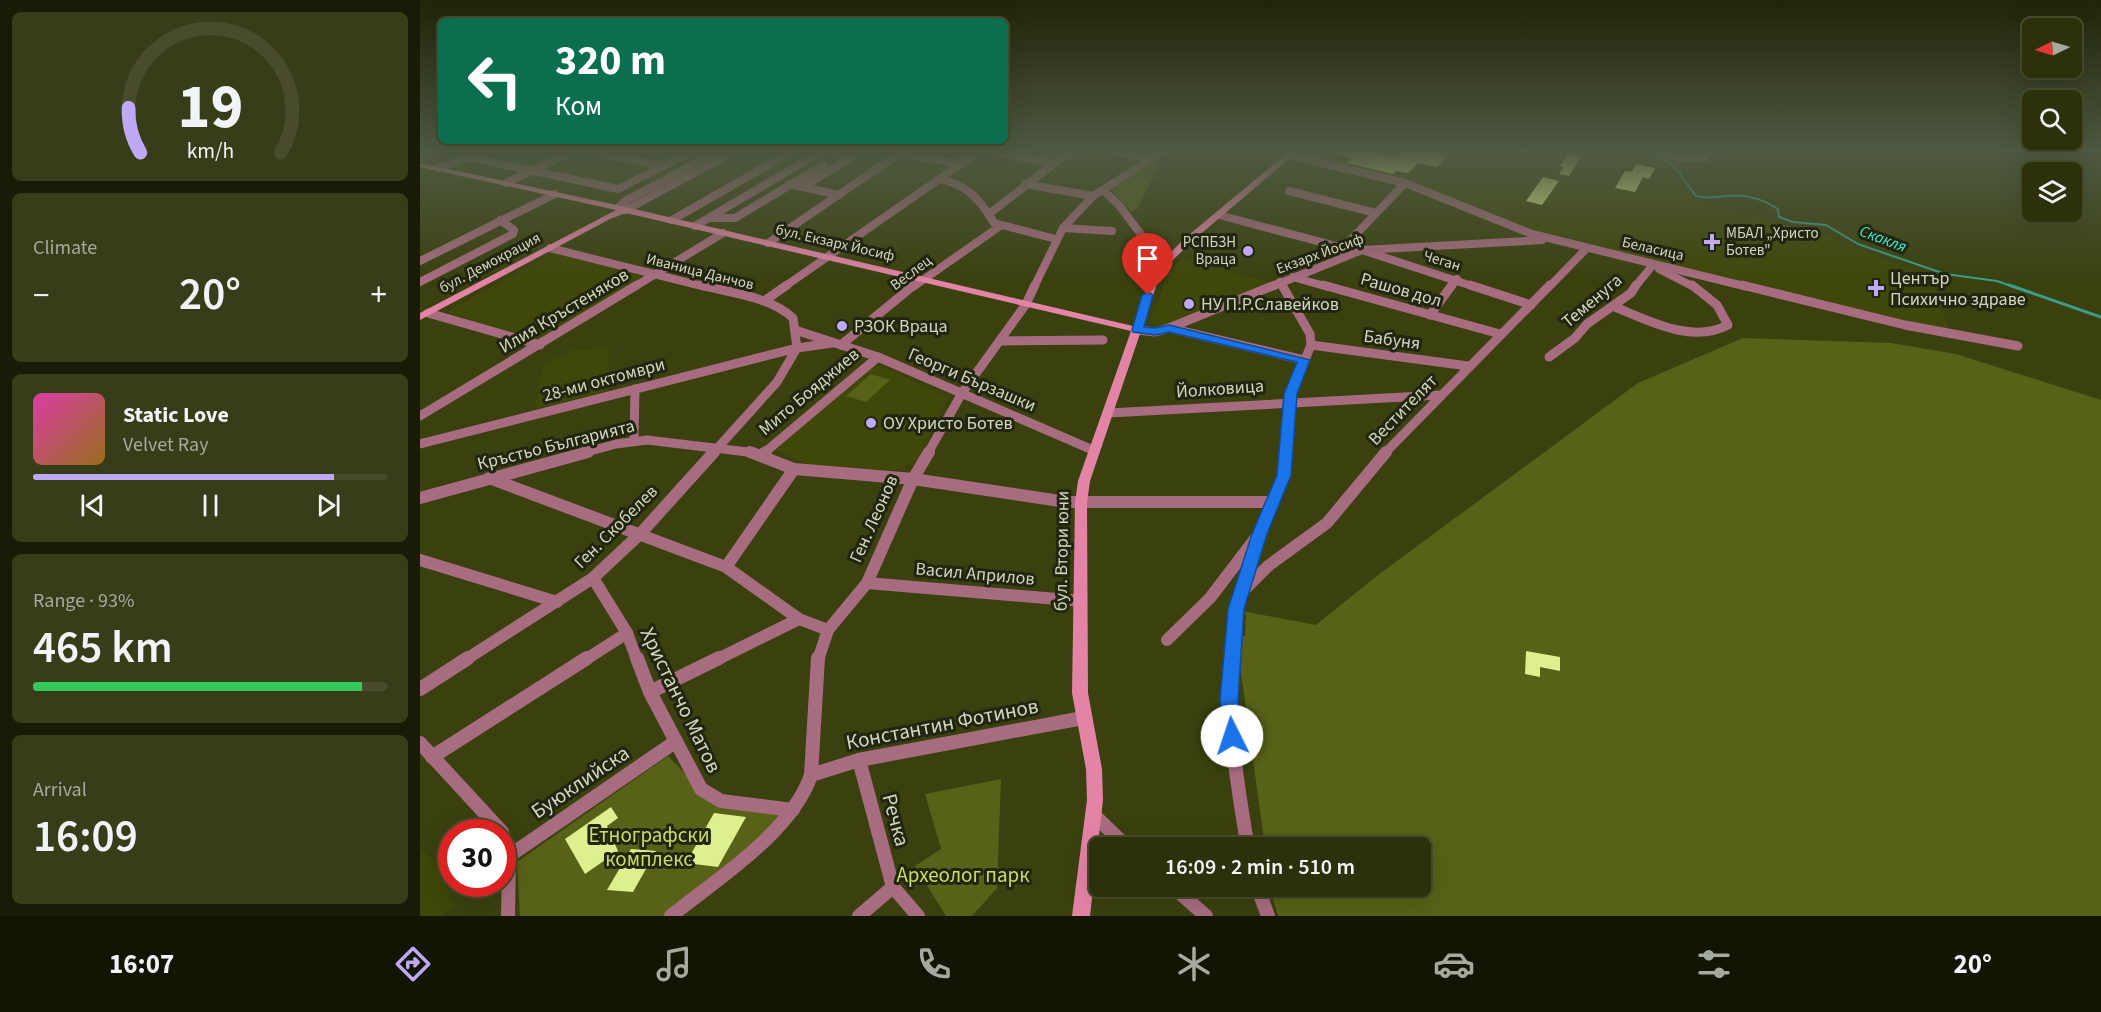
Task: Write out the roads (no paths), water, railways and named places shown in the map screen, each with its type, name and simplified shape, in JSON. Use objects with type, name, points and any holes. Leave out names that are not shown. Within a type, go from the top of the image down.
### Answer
[{"type":"street","points":[[420,261],[553,195]]},
{"type":"street","name":"бул. Екзарх Йосиф","points":[[558,195],[1138,330]]},
{"type":"street","name":"бул. Демокрация","points":[[622,209],[625,201],[637,195]]},
{"type":"street","name":"бул. Демокрация","points":[[424,315],[650,195]]},
{"type":"street","points":[[672,220],[716,195]]},
{"type":"street","points":[[695,226],[749,195]]},
{"type":"street","points":[[709,218],[726,220],[735,218],[773,195]]},
{"type":"street","points":[[768,243],[839,195]]},
{"type":"street","points":[[764,301],[918,195]]},
{"type":"street","points":[[976,195],[994,223],[1056,239]]},
{"type":"street","points":[[989,214],[1011,195]]},
{"type":"street","points":[[1086,195],[1093,196]]},
{"type":"street","points":[[1108,195],[1119,206],[1162,263]]},
{"type":"street","name":"бул. Втори юни","points":[[1081,916],[1094,815],[1094,769],[1080,693],[1081,503],[1084,481],[1138,330],[1148,295],[1162,263],[1242,195]]},
{"type":"street","points":[[1304,195],[1376,213]]},
{"type":"street","points":[[1327,264],[1394,195]]},
{"type":"street","name":"Беласица","points":[[1433,195],[1512,228],[1587,248],[1905,325],[2018,346]]},
{"type":"street","name":"Ген. Леонов","points":[[671,916],[767,838],[805,794],[811,775],[816,665],[828,630],[867,583],[913,479],[962,393],[1026,304],[1056,239],[1063,228],[1093,196]]},
{"type":"street","name":"Чеган","points":[[1219,214],[1362,250],[1457,279],[1531,305]]},
{"type":"street","points":[[420,282],[513,234],[514,230],[500,220]]},
{"type":"street","name":"Веслец","points":[[838,344],[922,279],[1000,226]]},
{"type":"street","points":[[1063,228],[1112,231]]},
{"type":"street","name":"Илия Кръстеняков","points":[[420,416],[723,232]]},
{"type":"street","name":"Екзарх Йосиф","points":[[1138,330],[1155,332],[1169,328],[1362,250],[1557,240]]},
{"type":"street","name":"Иваница Данчов","points":[[550,248],[764,301],[783,309],[793,318],[795,330]]},
{"type":"street","name":"Вестителят","points":[[1242,592],[1269,566],[1327,524],[1373,465],[1468,366],[1587,248]]},
{"type":"street","points":[[1615,307],[1646,320],[1705,335],[1720,331],[1728,325],[1722,309],[1701,290],[1639,260]]},
{"type":"street","name":"Теменуга","points":[[1549,357],[1575,338],[1587,324],[1615,307],[1631,293],[1644,273],[1652,266]]},
{"type":"street","name":"Рашов дол","points":[[1293,277],[1500,334]]},
{"type":"street","points":[[1430,315],[1457,279]]},
{"type":"street","points":[[1246,837],[1235,772],[1229,700],[1236,609],[1259,534],[1284,475],[1290,401],[1311,345],[1310,334],[1280,282]]},
{"type":"street","points":[[424,315],[540,345]]},
{"type":"street","points":[[1169,328],[1304,360]]},
{"type":"street","points":[[795,330],[797,348]]},
{"type":"street","name":"Георги Бързашки","points":[[795,330],[878,357],[1095,451]]},
{"type":"street","points":[[1000,341],[1103,340]]},
{"type":"street","name":"28-ми октомври","points":[[420,444],[797,348],[838,344]]},
{"type":"street","name":"Бабуня","points":[[1311,345],[1468,366]]},
{"type":"street","name":"Ген. Скобелев","points":[[420,689],[593,578],[641,533],[777,382],[797,348]]},
{"type":"street","name":"Мито Бояджиев","points":[[763,454],[878,357]]},
{"type":"street","points":[[634,440],[635,389]]},
{"type":"street","name":"Йолковица","points":[[1109,412],[1441,395]]},
{"type":"street","name":"Кръстьо Българията","points":[[420,498],[634,440],[763,454],[795,469],[913,479],[1081,503],[1274,502]]},
{"type":"street","points":[[726,567],[795,469]]},
{"type":"street","points":[[489,478],[641,533],[726,567],[799,619],[828,630]]},
{"type":"street","points":[[1167,640],[1210,598],[1259,534]]},
{"type":"street","points":[[420,560],[557,602]]},
{"type":"street","name":"Христанчо Матов","points":[[593,578],[627,633],[650,692],[700,789],[721,801],[793,810]]},
{"type":"street","name":"Васил Априлов","points":[[867,583],[1081,601]]},
{"type":"street","points":[[650,692],[799,619]]},
{"type":"street","points":[[432,757],[627,633]]},
{"type":"street","name":"Константин Фотинов","points":[[811,775],[859,760],[1083,718]]},
{"type":"street","name":"Буюклийска","points":[[516,851],[675,742]]},
{"type":"street","points":[[420,743],[489,819]]},
{"type":"street","name":"Речка","points":[[859,760],[893,887],[918,916]]},
{"type":"street","points":[[1094,815],[1117,837]]},
{"type":"street","points":[[859,916],[893,887]]},
{"type":"street","points":[[508,897],[508,916]]},
{"type":"street","points":[[1184,897],[1206,916]]},
{"type":"street","points":[[1261,897],[1268,916]]},
{"type":"waterway","name":"Скакля","points":[[1695,195],[1707,198],[1733,196],[1753,198],[1778,209],[1779,217],[1793,222],[1826,225],[1858,244],[1945,274],[1997,281],[2014,287]]},
{"type":"waterway","name":"Скакля","points":[[2009,285],[2101,317]]},
{"type":"place","name":"МБАЛ „Христо Ботев\"","points":[[1712,242]]},
{"type":"place","name":"РСПБЗН Враца","points":[[1248,251]]},
{"type":"place","name":"Център Психично здраве","points":[[1876,288]]},
{"type":"place","name":"НУ П.Р.Славейков","points":[[1189,304]]},
{"type":"place","name":"РЗОК Враца","points":[[842,326]]},
{"type":"place","name":"ОУ Христо Ботев","points":[[871,423]]},
{"type":"park label","name":"Етнографски комплекс","points":[[649,847]]},
{"type":"park label","name":"Археолог парк","points":[[963,875]]}]
